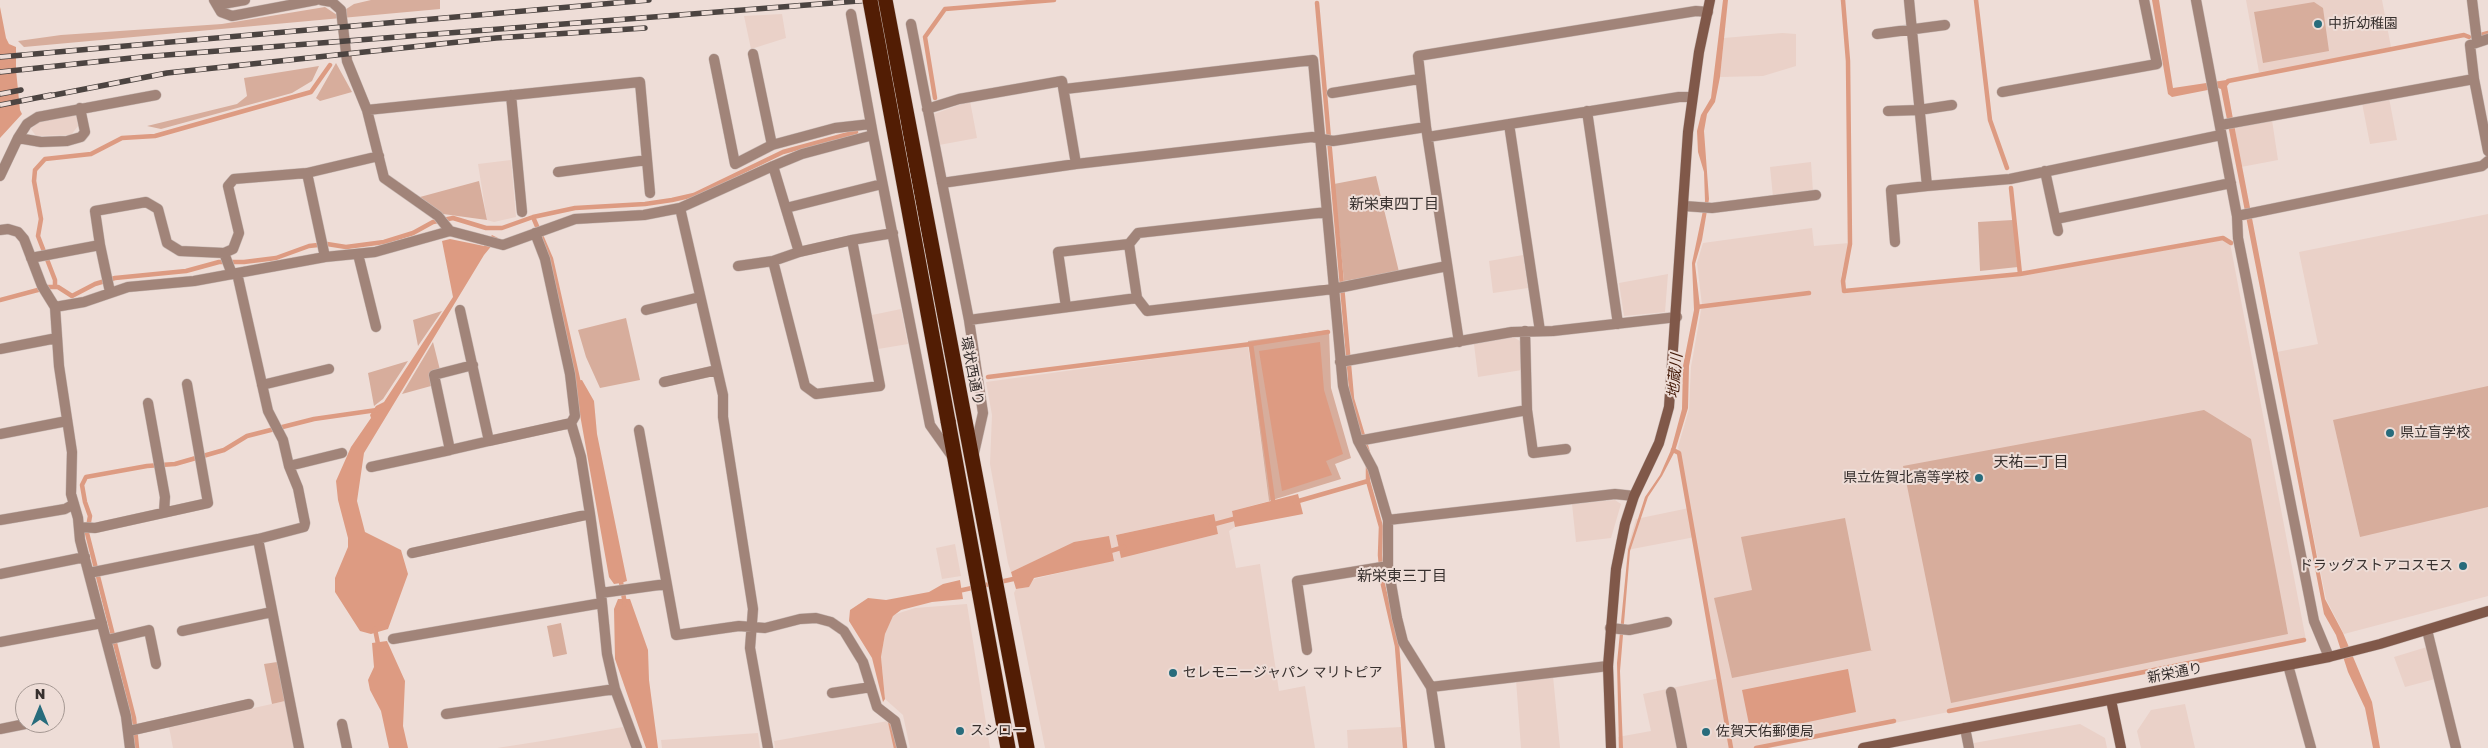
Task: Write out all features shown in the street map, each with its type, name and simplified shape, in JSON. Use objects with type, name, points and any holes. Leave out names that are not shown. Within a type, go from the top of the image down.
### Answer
[{"type":"highway","points":[[870,0],[1008,748]]},
{"type":"highway","name":"環状西通り","points":[[885,0],[1027,748]]},
{"type":"street","points":[[244,0],[215,3],[221,12],[232,16],[316,0]]},
{"type":"street","points":[[321,0],[332,2],[341,10],[347,61],[367,110],[384,178],[438,216],[448,228],[503,246],[575,219],[644,215],[680,208],[802,154],[873,135]]},
{"type":"street","points":[[1611,748],[1608,666],[1614,628],[1619,548],[1634,496],[1659,443],[1670,407],[1692,97],[1710,0]]},
{"type":"street","points":[[1908,0],[1926,186]]},
{"type":"street","points":[[2002,92],[2156,64],[2144,0]]},
{"type":"street","points":[[2196,0],[2231,182],[2240,216],[2238,238],[2314,620],[2329,657]]},
{"type":"street","points":[[2472,0],[2477,41]]},
{"type":"street","points":[[1460,342],[1419,79],[1418,56],[1696,11],[1708,12]]},
{"type":"street","points":[[851,14],[882,184],[930,425],[955,462]]},
{"type":"street","points":[[911,24],[969,320],[983,413],[972,461]]},
{"type":"street","points":[[1877,34],[1945,25]]},
{"type":"street","points":[[2488,39],[2477,41],[2470,45],[2474,79],[2488,151]]},
{"type":"street","points":[[753,54],[772,145]]},
{"type":"street","points":[[714,59],[735,164],[772,145],[835,128],[871,124]]},
{"type":"street","points":[[1065,89],[1313,60],[1322,140],[1340,362],[1346,403],[1361,446],[1373,469],[1388,520],[1388,566],[1403,642],[1431,687],[1440,748]]},
{"type":"street","points":[[1332,93],[1419,79]]},
{"type":"street","points":[[1895,242],[1891,190],[2010,179],[2222,128],[2238,122],[2474,79]]},
{"type":"street","points":[[367,110],[640,82],[650,193]]},
{"type":"street","points":[[928,109],[959,99],[1062,82],[1065,89],[1076,164]]},
{"type":"street","points":[[0,176],[18,138],[27,124],[38,117],[156,95]]},
{"type":"street","points":[[511,95],[522,212]]},
{"type":"street","points":[[942,183],[1076,164],[1312,137],[1333,141],[1509,124],[1679,97],[1692,97]]},
{"type":"street","points":[[1888,111],[1919,110],[1952,104]]},
{"type":"street","points":[[18,138],[41,142],[81,137],[85,132],[80,108]]},
{"type":"street","points":[[1587,112],[1618,324]]},
{"type":"street","points":[[1509,124],[1540,331]]},
{"type":"street","points":[[109,289],[100,245],[96,211],[146,202],[158,209],[167,243],[180,251],[225,255],[233,249],[239,233],[228,186],[234,179],[307,173],[379,156]]},
{"type":"street","points":[[558,172],[648,160]]},
{"type":"street","points":[[2240,216],[2482,166],[2488,161]]},
{"type":"street","points":[[773,166],[799,252]]},
{"type":"street","points":[[2045,171],[2058,231]]},
{"type":"street","points":[[307,173],[324,254]]},
{"type":"street","points":[[2056,219],[2231,182]]},
{"type":"street","points":[[786,208],[882,184]]},
{"type":"street","points":[[1684,206],[1707,207],[1816,195]]},
{"type":"street","points":[[680,208],[722,395],[722,417],[753,609],[750,648],[768,748]]},
{"type":"street","points":[[1066,307],[1058,252],[1129,244],[1138,233],[1327,212]]},
{"type":"street","points":[[54,307],[84,302],[109,289],[194,281],[233,271],[324,254],[374,252],[448,228]]},
{"type":"street","points":[[0,230],[8,229],[18,232],[24,240],[35,257],[44,290],[54,307],[72,452],[71,494],[81,527],[85,557],[91,573],[102,623],[112,639],[134,730],[130,748]]},
{"type":"street","points":[[540,232],[570,374],[575,416],[571,423],[581,458],[590,514],[602,598],[606,654],[615,689],[637,748]]},
{"type":"street","points":[[738,266],[773,261],[799,252],[893,233]]},
{"type":"street","points":[[773,261],[805,386],[816,394],[880,386],[852,240]]},
{"type":"street","points":[[1129,244],[1137,298],[1147,311],[1333,289],[1447,266]]},
{"type":"street","points":[[35,257],[100,245]]},
{"type":"street","points":[[358,254],[376,327]]},
{"type":"street","points":[[91,573],[258,539],[304,527],[298,488],[279,433],[268,411],[233,271],[225,255]]},
{"type":"street","points":[[646,310],[700,297]]},
{"type":"street","points":[[969,320],[1137,298]]},
{"type":"street","points":[[460,310],[490,441]]},
{"type":"street","points":[[1340,362],[1525,331],[1618,324],[1677,316]]},
{"type":"street","points":[[1525,331],[1528,410],[1533,453],[1566,449]]},
{"type":"street","points":[[0,349],[57,338]]},
{"type":"street","points":[[450,450],[434,375],[473,365]]},
{"type":"street","points":[[262,385],[328,369]]},
{"type":"street","points":[[664,382],[717,370]]},
{"type":"street","points":[[81,527],[95,528],[208,503],[187,384]]},
{"type":"street","points":[[148,403],[165,497],[164,512]]},
{"type":"street","points":[[1361,446],[1369,439],[1528,410]]},
{"type":"street","points":[[0,434],[67,422]]},
{"type":"street","points":[[371,467],[571,423]]},
{"type":"street","points":[[639,430],[676,635],[739,626],[765,628],[800,619],[816,618],[831,622],[844,631],[858,654],[877,707],[895,721],[902,748]]},
{"type":"street","points":[[289,466],[342,453]]},
{"type":"street","points":[[1388,520],[1615,494],[1634,496]]},
{"type":"street","points":[[0,520],[65,509],[74,504]]},
{"type":"street","points":[[412,553],[590,514]]},
{"type":"street","points":[[258,539],[300,748]]},
{"type":"street","points":[[0,574],[85,557]]},
{"type":"street","points":[[1307,650],[1297,581],[1388,566]]},
{"type":"street","points":[[393,639],[602,598],[612,592],[666,584]]},
{"type":"street","name":"新栄通り","points":[[1863,748],[2329,657],[2488,611]]},
{"type":"street","points":[[182,631],[272,612]]},
{"type":"street","points":[[1614,628],[1629,630],[1667,622]]},
{"type":"street","points":[[0,642],[102,623]]},
{"type":"street","points":[[112,639],[148,630],[156,664]]},
{"type":"street","points":[[2427,630],[2456,748]]},
{"type":"street","points":[[2288,665],[2311,748]]},
{"type":"street","points":[[1431,687],[1608,666]]},
{"type":"street","points":[[832,693],[871,687]]},
{"type":"street","points":[[446,714],[615,689]]},
{"type":"street","points":[[1671,692],[1682,748]]},
{"type":"street","points":[[2111,700],[2121,748]]},
{"type":"street","points":[[134,730],[249,704]]},
{"type":"street","points":[[342,724],[347,748]]},
{"type":"street","points":[[0,729],[15,726]]},
{"type":"street","points":[[1965,728],[1969,748]]},
{"type":"shaded area","points":[[371,0],[440,0],[440,9],[24,47],[18,41],[61,35],[222,24],[325,7],[337,15],[354,4]]},
{"type":"shaded area","points":[[1723,0],[1728,0],[1720,77],[1715,102],[1707,114],[1704,131],[1709,199],[1702,240],[1695,264],[1700,307],[1689,366],[1688,408],[1675,451],[1648,497],[1630,551],[1620,671],[1623,748],[1619,748],[1617,663],[1628,550],[1645,497],[1660,475],[1671,450],[1682,409],[1683,366],[1694,310],[1692,263],[1705,201],[1704,172],[1698,152],[1697,131],[1701,115],[1711,98]]},
{"type":"shaded area","points":[[2152,0],[2159,0],[2173,88],[2233,79],[2227,86],[2325,599],[2343,633],[2372,702],[2380,748],[2373,748],[2365,708],[2348,672],[2336,635],[2324,614],[2221,89],[2172,97],[2168,94]]},
{"type":"shaded area","name":"中折幼稚園","points":[[2246,0],[2382,0],[2391,47],[2310,65],[2259,72]]},
{"type":"shaded area","points":[[2314,2],[2323,8],[2329,51],[2263,63],[2254,12]]},
{"type":"shaded area","points":[[0,7],[6,38],[9,44],[16,47],[16,70],[22,114],[0,138]]},
{"type":"shaded area","points":[[782,14],[786,38],[751,49],[744,16]]},
{"type":"shaded area","points":[[1782,33],[1796,34],[1796,66],[1763,76],[1720,77],[1724,38]]},
{"type":"shaded area","points":[[336,63],[352,92],[320,101],[316,98]]},
{"type":"shaded area","points":[[319,66],[312,81],[292,93],[161,129],[147,126],[237,104],[247,96],[244,78]]},
{"type":"shaded area","points":[[2389,98],[2397,140],[2370,144],[2362,103]]},
{"type":"shaded area","points":[[970,101],[977,138],[939,145],[934,114]]},
{"type":"shaded area","points":[[76,112],[78,126],[71,135],[36,136],[31,129],[40,121]]},
{"type":"shaded area","points":[[2272,120],[2278,160],[2241,167],[2235,128]]},
{"type":"shaded area","points":[[511,160],[516,217],[494,222],[487,220],[478,164]]},
{"type":"shaded area","points":[[1811,162],[1813,192],[1773,197],[1770,167]]},
{"type":"shaded area","points":[[1376,176],[1399,272],[1344,281],[1334,184]]},
{"type":"shaded area","points":[[479,181],[487,220],[443,214],[420,197]]},
{"type":"shaded area","name":"県立盲学校","points":[[2488,214],[2488,596],[2344,634],[2326,599],[2277,352],[2318,344],[2299,252]]},
{"type":"shaded area","points":[[2013,220],[2018,267],[1980,271],[1978,222]]},
{"type":"shaded area","name":"県立佐賀北高等学校","points":[[1812,228],[1814,246],[1849,243],[1841,276],[1841,290],[1844,293],[2021,275],[2223,240],[2230,243],[2306,640],[1770,748],[1618,748],[1618,737],[1651,731],[1643,694],[1720,678],[1695,537],[1627,550],[1636,519],[1689,508],[1678,447],[1689,409],[1691,367],[1702,305],[1697,263],[1703,243]]},
{"type":"shaded area","points":[[492,235],[498,238],[484,255],[364,453],[357,501],[365,532],[401,550],[408,574],[388,629],[371,634],[360,631],[335,592],[335,578],[348,547],[348,538],[338,500],[336,481],[351,447],[371,418],[370,415],[376,406],[384,402],[453,297],[442,241],[450,239],[484,246]]},
{"type":"shaded area","points":[[1523,255],[1528,288],[1493,293],[1489,261]]},
{"type":"shaded area","points":[[1668,274],[1665,312],[1624,316],[1619,283]]},
{"type":"shaded area","points":[[901,309],[908,344],[878,349],[872,315]]},
{"type":"shaded area","points":[[442,311],[418,346],[413,320]]},
{"type":"shaded area","points":[[626,318],[640,380],[600,388],[586,357],[578,330]]},
{"type":"shaded area","points":[[1329,330],[1331,388],[1351,458],[1335,464],[1341,479],[1269,501],[1248,341]]},
{"type":"shaded area","points":[[1513,337],[1520,341],[1522,370],[1478,377],[1474,344]]},
{"type":"shaded area","points":[[433,342],[440,370],[429,373],[431,386],[402,394]]},
{"type":"shaded area","points":[[1320,342],[1324,390],[1343,454],[1326,461],[1332,475],[1282,491],[1259,351]]},
{"type":"shaded area","points":[[1248,346],[1269,501],[1232,511],[1235,527],[1229,531],[1236,568],[1260,564],[1279,691],[1305,686],[1315,748],[1045,748],[1014,593],[1016,589],[1028,587],[1034,579],[1114,560],[1109,537],[1074,543],[1011,572],[990,464],[992,415],[986,382]],"holes":[[[1213,514],[1218,534],[1121,557],[1116,535]]]},
{"type":"shaded area","points":[[408,361],[383,399],[374,406],[368,373]]},
{"type":"shaded area","points":[[582,380],[594,401],[597,434],[627,581],[621,583],[614,584],[609,577],[574,381]]},
{"type":"shaded area","points":[[2488,386],[2488,507],[2360,537],[2333,420]]},
{"type":"shaded area","points":[[2204,410],[2251,439],[2288,634],[1951,703],[1903,466]]},
{"type":"shaded area","points":[[1298,494],[1303,514],[1235,527],[1232,511]]},
{"type":"shaded area","points":[[1615,500],[1621,504],[1611,538],[1576,542],[1572,504]]},
{"type":"shaded area","points":[[1214,514],[1218,534],[1121,558],[1116,535]]},
{"type":"shaded area","points":[[1845,518],[1871,650],[1873,650],[1732,678],[1714,598],[1752,590],[1741,537]]},
{"type":"shaded area","points":[[1109,536],[1114,561],[1034,578],[1029,587],[1016,589],[1011,572],[1074,542]]},
{"type":"shaded area","points":[[955,544],[961,576],[942,579],[936,548]]},
{"type":"shaded area","points":[[960,580],[963,599],[932,602],[901,610],[893,616],[885,634],[881,657],[885,699],[883,702],[872,658],[849,621],[850,610],[868,598],[886,600],[929,592],[943,584]]},
{"type":"shaded area","points":[[618,599],[630,599],[648,650],[649,680],[658,748],[646,748],[615,659],[614,609]]},
{"type":"shaded area","points":[[967,604],[990,748],[910,748],[903,715],[885,699],[881,657],[885,634],[893,615],[915,608]]},
{"type":"shaded area","points":[[561,623],[567,654],[553,657],[547,626]]},
{"type":"shaded area","points":[[387,641],[405,681],[403,726],[408,748],[389,748],[381,711],[370,690],[368,680],[374,667],[372,643]]},
{"type":"shaded area","points":[[2427,647],[2435,679],[2405,687],[2394,657]]},
{"type":"shaded area","points":[[277,662],[285,701],[272,704],[264,664]]},
{"type":"shaded area","points":[[1848,669],[1856,712],[1751,734],[1742,690]]},
{"type":"shaded area","points":[[1553,676],[1560,748],[1521,748],[1516,680]]},
{"type":"shaded area","points":[[285,701],[294,748],[173,748],[169,727]]},
{"type":"shaded area","points":[[2185,704],[2195,748],[2141,748],[2137,731],[2151,710]]},
{"type":"shaded area","points":[[888,721],[894,748],[775,748],[774,741]]},
{"type":"shaded area","points":[[2080,724],[2105,738],[2107,748],[1975,748],[1974,743]]},
{"type":"shaded area","points":[[623,727],[632,748],[497,748],[542,741]]},
{"type":"shaded area","points":[[1401,727],[1402,748],[1348,748],[1347,730]]},
{"type":"shaded area","points":[[758,733],[760,748],[662,748],[661,740]]},
{"type":"waterway","points":[[935,98],[925,37],[945,9],[1054,0]]},
{"type":"waterway","points":[[1843,0],[1848,61],[1850,244],[1843,281],[1844,291],[2020,274],[2223,238],[2231,243]]},
{"type":"waterway","points":[[1976,0],[1990,120],[2007,168]]},
{"type":"waterway","points":[[1317,3],[1352,399],[1368,453]]},
{"type":"waterway","points":[[2481,35],[2488,33]]},
{"type":"waterway","points":[[2228,81],[2464,35],[2469,37]]},
{"type":"waterway","points":[[55,287],[55,280],[38,236],[41,219],[34,181],[35,170],[45,159],[91,154],[122,138],[155,136],[311,92],[330,65]]},
{"type":"waterway","points":[[0,300],[49,287],[58,287],[72,296],[95,284],[115,278],[186,271],[219,262],[244,262],[276,258],[309,246],[327,244],[346,247],[384,242],[413,233],[433,222],[453,218],[486,228],[502,228],[533,217],[575,208],[645,204],[672,200],[694,195],[783,152],[856,132]]},
{"type":"waterway","points":[[2011,188],[2020,274]]},
{"type":"waterway","points":[[533,217],[551,259],[579,384]]},
{"type":"waterway","points":[[1697,307],[1809,293]]},
{"type":"waterway","points":[[1273,500],[1251,344],[1328,332]]},
{"type":"waterway","points":[[988,377],[1251,344]]},
{"type":"waterway","points":[[137,748],[134,718],[87,533],[90,516],[82,485],[86,477],[147,466],[175,464],[224,450],[247,436],[314,419],[377,410]]},
{"type":"waterway","points":[[1673,450],[1679,453],[1731,748]]},
{"type":"waterway","points":[[1368,466],[1368,481],[1381,527],[1380,555],[1383,585],[1397,646],[1405,748]]},
{"type":"waterway","points":[[1295,502],[1368,481]]},
{"type":"waterway","points":[[1211,525],[1237,518]]},
{"type":"waterway","points":[[1107,552],[1124,547]]},
{"type":"waterway","points":[[620,577],[625,604]]},
{"type":"waterway","points":[[958,591],[1018,578]]},
{"type":"waterway","points":[[375,629],[379,649]]},
{"type":"waterway","points":[[1949,711],[2304,640]]},
{"type":"waterway","points":[[890,721],[896,748]]},
{"type":"waterway","points":[[1756,748],[1894,721]]},
{"type":"railway","points":[[0,57],[649,0]]},
{"type":"railway","points":[[0,72],[141,57],[871,0]]},
{"type":"railway","points":[[44,97],[167,73],[496,38],[645,28]]},
{"type":"railway","points":[[0,94],[21,90]]},
{"type":"railway","points":[[0,105],[51,95]]},
{"type":"place","name":"中折幼稚園","points":[[2318,24]]},
{"type":"place","name":"県立盲学校","points":[[2390,433]]},
{"type":"place","name":"県立佐賀北高等学校","points":[[1979,478]]},
{"type":"place","name":"ドラッグストアコスモス","points":[[2463,566]]},
{"type":"place","name":"セレモニージャパン マリトピア","points":[[1173,673]]},
{"type":"place","name":"スシロー","points":[[960,731]]},
{"type":"place","name":"佐賀天佑郵便局","points":[[1706,732]]},
{"type":"district","name":"新栄東四丁目","points":[[1394,204]]},
{"type":"district","name":"天祐二丁目","points":[[2031,462]]},
{"type":"district","name":"新栄東三丁目","points":[[1402,576]]},
{"type":"water label","name":"地蔵川","points":[[1675,376]]}]
